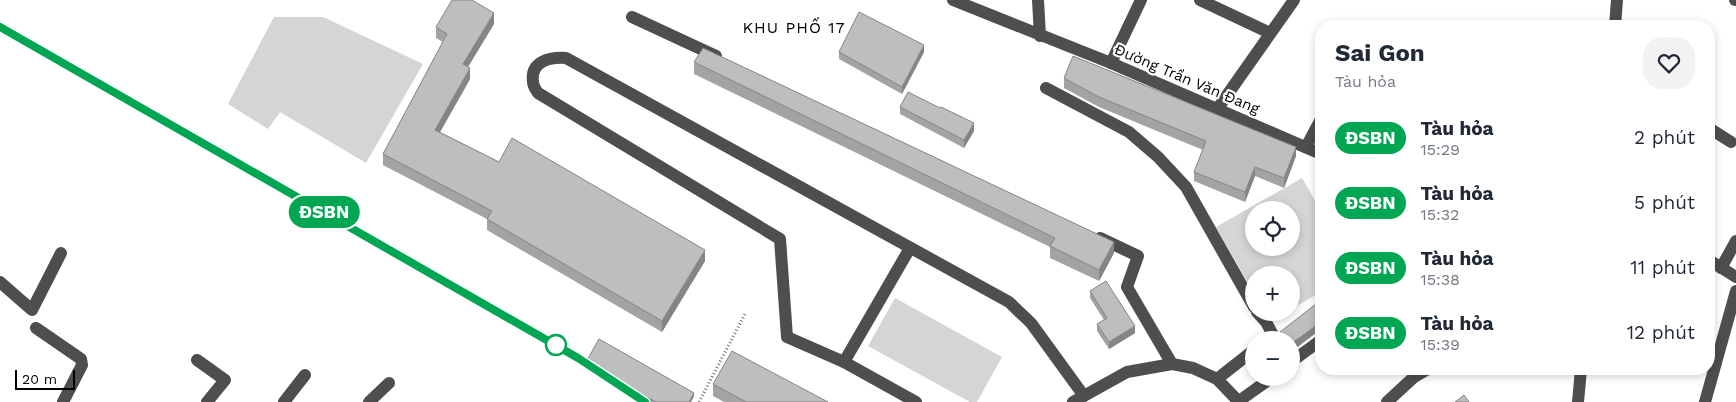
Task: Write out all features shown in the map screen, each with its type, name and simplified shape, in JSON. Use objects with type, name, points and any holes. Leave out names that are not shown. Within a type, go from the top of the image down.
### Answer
[{"type":"street","name":"Đường Trần Văn Đang","points":[[953,0],[1218,108],[1315,151]]},
{"type":"street","points":[[1038,0],[1040,36]]},
{"type":"street","points":[[1111,64],[1141,0]]},
{"type":"street","points":[[1200,0],[1270,33]]},
{"type":"street","points":[[1218,108],[1294,0]]},
{"type":"street","points":[[1614,1],[1615,20]]},
{"type":"street","points":[[632,16],[732,64]]},
{"type":"street","points":[[916,402],[844,362],[787,337],[780,240],[538,93],[533,83],[534,70],[541,61],[553,57],[566,58],[1009,302],[1030,323],[1078,399],[1127,372],[1172,364],[1193,368],[1217,379],[1239,402],[1260,386]]},
{"type":"street","points":[[1046,88],[1129,132],[1158,157],[1186,187],[1245,291]]},
{"type":"street","points":[[1306,147],[1315,130]]},
{"type":"street","points":[[1715,132],[1731,142]]},
{"type":"street","points":[[1093,234],[1138,256],[1127,287],[1172,364]]},
{"type":"street","points":[[1721,268],[1736,241]]},
{"type":"street","points":[[844,362],[910,248]]},
{"type":"street","points":[[0,282],[32,310],[61,252]]},
{"type":"street","points":[[1715,264],[1736,277]]},
{"type":"street","points":[[1715,369],[1736,291]]},
{"type":"street","points":[[36,328],[81,359],[82,365],[63,402]]},
{"type":"street","points":[[1300,355],[1315,344]]},
{"type":"street","points":[[1217,379],[1245,357]]},
{"type":"street","points":[[197,360],[226,380],[207,402]]},
{"type":"street","points":[[284,402],[305,375]]},
{"type":"street","points":[[1387,402],[1418,375]]},
{"type":"street","points":[[1578,402],[1580,375]]},
{"type":"street","points":[[1706,402],[1713,375]]},
{"type":"street","points":[[370,402],[388,383]]},
{"type":"path","points":[[699,402],[746,314]]},
{"type":"shaded area","points":[[274,17],[323,17],[423,64],[366,163],[280,112],[268,129],[228,104]]},
{"type":"shaded area","points":[[1302,178],[1315,201],[1315,295],[1300,304],[1300,266],[1245,266],[1245,277],[1216,227],[1245,210],[1245,256],[1300,256],[1300,201],[1262,201]]},
{"type":"shaded area","points":[[895,298],[1002,357],[977,402],[970,402],[868,346]]},
{"type":"building","points":[[452,0],[472,0],[494,13],[463,64],[470,68],[435,130],[499,162],[512,138],[705,250],[662,321],[487,219],[492,211],[383,154],[447,34],[436,27]]},
{"type":"building","points":[[859,12],[924,45],[902,87],[839,52]]},
{"type":"building","points":[[703,48],[1114,242],[1099,270],[1050,246],[1055,238],[694,62]]},
{"type":"building","points":[[1073,56],[1296,147],[1284,178],[1255,167],[1245,192],[1194,172],[1206,141],[1099,97],[1064,78]]},
{"type":"building","points":[[908,92],[974,123],[964,140],[900,107]]},
{"type":"building","points":[[1106,281],[1135,326],[1109,342],[1097,324],[1107,318],[1090,291]]},
{"type":"building","points":[[1315,305],[1315,326],[1300,337],[1300,331],[1281,331],[1294,321],[1300,321],[1300,316]]},
{"type":"building","points":[[599,339],[694,393],[689,402],[656,402],[586,362]]},
{"type":"building","points":[[732,351],[828,402],[746,402],[713,384]]},
{"type":"building","points":[[1464,395],[1469,402],[1455,402]]},
{"type":"railway","points":[[0,27],[598,370]]},
{"type":"railway","points":[[617,383],[645,402]]},
{"type":"train","name":"ĐSBN","points":[[0,27],[578,358],[645,402]]},
{"type":"district","name":"KHU PHỐ 17","points":[[794,27]]}]
